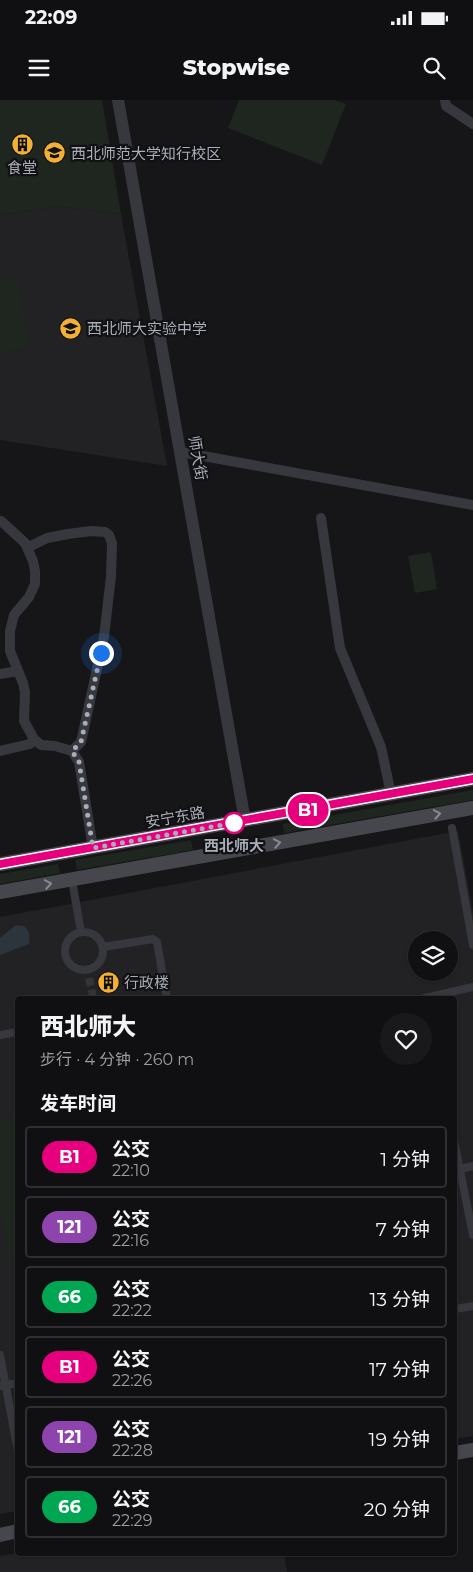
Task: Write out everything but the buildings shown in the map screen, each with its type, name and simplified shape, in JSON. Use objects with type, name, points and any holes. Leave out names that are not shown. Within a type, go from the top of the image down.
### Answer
[{"type":"main road","name":"安宁东路","points":[[0,864],[473,779]]},
{"type":"main road","points":[[0,892],[473,808]]},
{"type":"main road","points":[[457,1453],[473,1450]]},
{"type":"main road","points":[[0,1534],[15,1532]]},
{"type":"street","name":"师大街","points":[[118,100],[245,821]]},
{"type":"street","points":[[445,100],[446,106],[473,124]]},
{"type":"street","points":[[181,452],[473,505]]},
{"type":"street","points":[[321,518],[340,648],[381,747],[391,794]]},
{"type":"street","points":[[1,521],[25,543],[35,571],[35,584],[29,597],[14,615],[10,631],[10,651],[25,692],[24,721],[34,739],[41,745],[55,746],[72,751],[79,762],[93,848]]},
{"type":"street","points":[[27,548],[47,538],[91,531],[105,532],[109,535],[112,543],[111,576],[104,637],[81,742],[72,751]]},
{"type":"street","points":[[0,674],[18,671]]},
{"type":"street","points":[[0,751],[30,744],[34,739]]},
{"type":"street","points":[[452,828],[473,944]]},
{"type":"street","points":[[72,880],[81,932]]},
{"type":"street","points":[[81,932],[95,935],[100,940],[103,948],[100,962],[88,974],[73,967],[65,954],[68,940],[81,932]]},
{"type":"street","points":[[103,948],[153,939],[157,942],[167,996]]},
{"type":"street","points":[[436,996],[473,987]]},
{"type":"street","points":[[0,1036],[15,1033]]},
{"type":"street","points":[[457,1155],[471,1215],[473,1235]]},
{"type":"street","points":[[460,1169],[473,1166]]},
{"type":"street","points":[[457,1308],[473,1306]]},
{"type":"street","points":[[0,1355],[3,1385],[15,1438]]},
{"type":"shaded area","name":"西北师范大学知行校区","points":[[0,100],[102,100],[121,214],[58,206],[0,215]]},
{"type":"shaded area","points":[[239,100],[335,100],[346,104],[322,165],[228,128]]},
{"type":"shaded area","name":"西北师大实验中学","points":[[58,206],[121,214],[167,466],[0,440],[0,215]]},
{"type":"shaded area","points":[[18,278],[29,346],[0,352],[0,281]]},
{"type":"shaded area","points":[[431,552],[437,589],[415,593],[408,556]]},
{"type":"shaded area","points":[[473,790],[473,800],[284,833],[283,824]]},
{"type":"shaded area","points":[[458,831],[473,912],[473,1436],[457,1439],[457,996],[15,996],[15,1512],[0,1514],[0,917]]},
{"type":"shaded area","points":[[191,840],[193,850],[77,870],[75,860]]},
{"type":"shaded area","points":[[58,864],[60,873],[0,884],[0,874]]},
{"type":"shaded area","points":[[16,925],[24,926],[27,930],[29,944],[0,955],[0,938]]},
{"type":"shaded area","points":[[15,1118],[15,1257],[9,1258],[0,1205],[0,1121]]},
{"type":"shaded area","points":[[15,1554],[15,1556],[284,1556],[287,1572],[0,1572],[0,1556]]},
{"type":"tunnel","points":[[89,978],[93,996]]},
{"type":"bus line","name":"B1","points":[[0,864],[473,779]]},
{"type":"place","name":"食堂","points":[[22,144]]},
{"type":"place","name":"西北师范大学知行校区","points":[[55,153]]},
{"type":"place","name":"西北师大实验中学","points":[[71,328]]},
{"type":"place","name":"西北师大","points":[[234,823]]},
{"type":"place","name":"行政楼","points":[[108,982]]},
{"type":"route","points":[[101,653],[81,742],[72,751],[79,762],[93,848],[234,823]]}]
